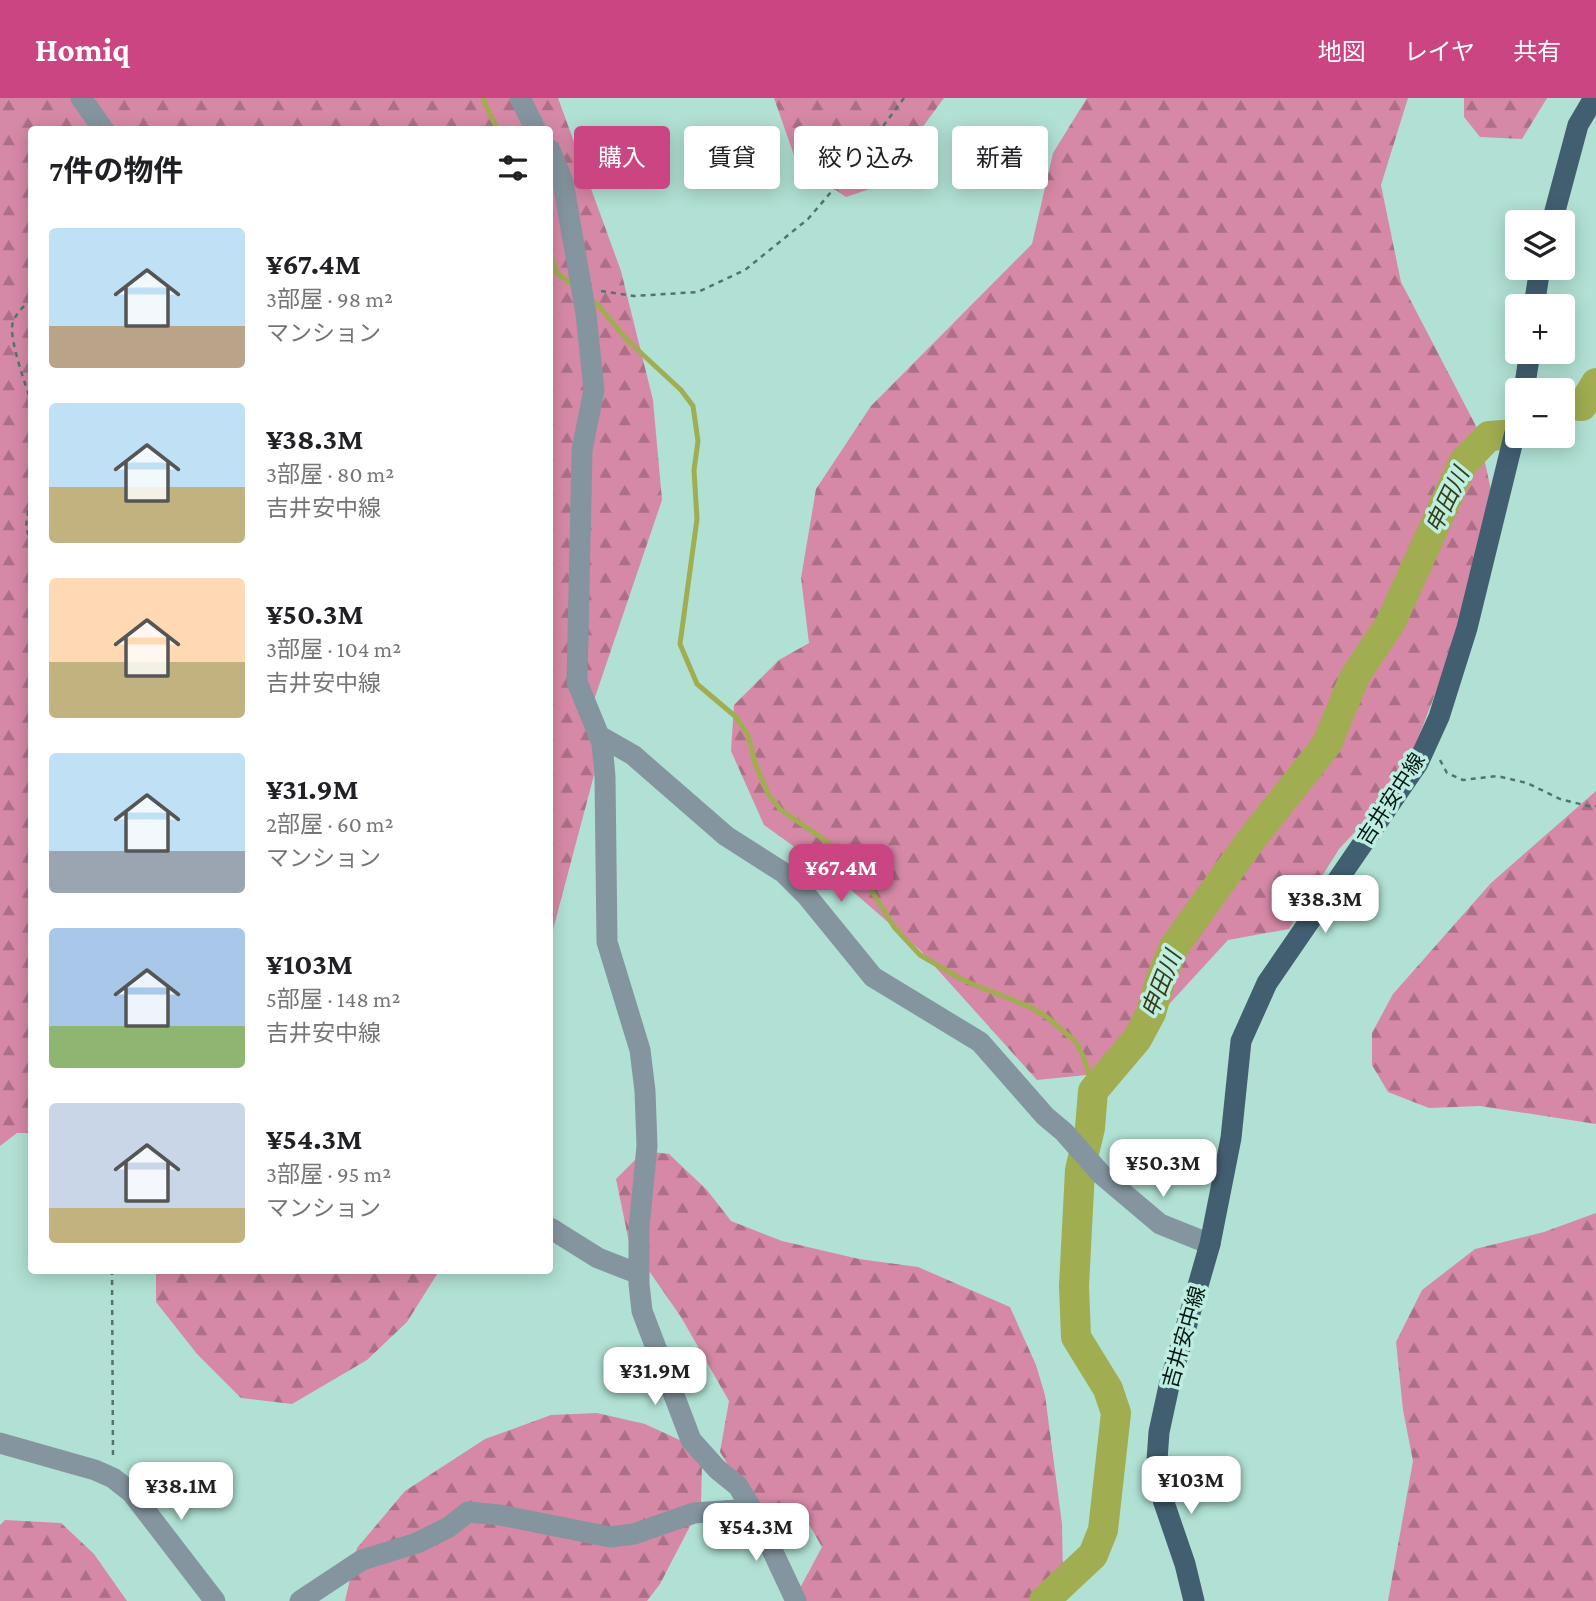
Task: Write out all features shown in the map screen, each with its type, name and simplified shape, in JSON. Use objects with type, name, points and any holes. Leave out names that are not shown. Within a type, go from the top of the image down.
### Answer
[{"type":"main road","points":[[1555,210],[1578,125],[1594,98]]},
{"type":"main road","name":"吉井安中線","points":[[1194,1601],[1185,1564],[1159,1488],[1157,1460],[1169,1386],[1210,1244],[1231,1138],[1241,1041],[1267,983],[1418,763],[1439,717],[1467,628],[1512,448]]},
{"type":"street","points":[[81,98],[101,126]]},
{"type":"street","points":[[520,98],[534,126]]},
{"type":"street","points":[[553,157],[563,182],[580,279],[594,390],[582,450],[577,682],[602,743],[605,777],[607,942],[640,1049],[645,1091],[647,1146],[639,1228],[642,1311],[691,1440],[717,1469],[738,1486],[796,1601]]},
{"type":"street","points":[[598,735],[633,755],[726,836],[784,873],[807,896],[873,977],[980,1042],[1045,1116],[1064,1132],[1102,1175],[1160,1224],[1210,1244]]},
{"type":"street","points":[[553,1230],[598,1258],[639,1274]]},
{"type":"street","points":[[0,1443],[113,1478],[132,1493],[215,1601]]},
{"type":"street","points":[[300,1601],[362,1560],[417,1543],[449,1527],[468,1512],[511,1517],[610,1537],[634,1534],[694,1513],[751,1509]]},
{"type":"path","points":[[580,279],[601,291],[634,296],[698,292],[744,270],[808,219],[855,164],[904,98]]},
{"type":"path","points":[[28,303],[22,307],[12,326],[28,392]]},
{"type":"path","points":[[28,512],[28,534]]},
{"type":"path","points":[[1429,738],[1447,773],[1463,780],[1497,776],[1527,783],[1560,799],[1596,806]]},
{"type":"path","points":[[112,1274],[113,1478]]},
{"type":"green space","points":[[0,98],[558,98],[574,142],[574,189],[591,189],[621,271],[653,400],[662,500],[591,709],[594,775],[553,930],[553,126],[28,126],[28,1133],[17,1133],[0,1146]]},
{"type":"green space","points":[[774,98],[944,98],[923,126],[794,126],[794,155]]},
{"type":"green space","points":[[1087,98],[1408,98],[1381,185],[1401,282],[1478,430],[1492,495],[1455,642],[1401,783],[1339,849],[1289,929],[1228,940],[1106,1073],[1037,1080],[920,950],[835,876],[764,825],[731,751],[734,705],[779,660],[809,643],[801,578],[816,489],[871,406],[1032,244],[1045,189],[1048,189],[1053,153]]},
{"type":"green space","points":[[1464,98],[1547,98],[1522,139],[1480,137],[1464,117]]},
{"type":"green space","points":[[834,189],[870,189],[846,197]]},
{"type":"green space","points":[[1596,791],[1596,1124],[1480,1106],[1429,1108],[1388,1092],[1372,1065],[1372,1033],[1393,994],[1491,883]]},
{"type":"green space","points":[[644,1151],[669,1154],[707,1190],[731,1221],[782,1241],[859,1259],[918,1267],[1010,1307],[1036,1365],[1045,1395],[1062,1524],[1063,1579],[1056,1601],[799,1601],[800,1588],[822,1547],[803,1514],[750,1500],[720,1452],[729,1401],[681,1317],[629,1242],[616,1179]]},
{"type":"green space","points":[[1596,1213],[1596,1601],[1388,1601],[1413,1461],[1403,1410],[1396,1342],[1422,1290],[1475,1249],[1544,1232]]},
{"type":"green space","points":[[156,1274],[437,1274],[407,1322],[367,1360],[292,1404],[241,1398],[197,1354],[156,1302]]},
{"type":"green space","points":[[597,1413],[645,1424],[684,1442],[702,1464],[701,1505],[660,1584],[647,1601],[345,1601],[357,1548],[405,1491],[485,1439],[551,1415]]},
{"type":"green space","points":[[5,1520],[61,1523],[94,1554],[127,1601],[0,1601],[0,1525]]},
{"type":"waterway","points":[[483,98],[496,126]]},
{"type":"waterway","points":[[553,262],[557,273],[574,286]]},
{"type":"waterway","points":[[590,299],[627,340],[681,390],[693,406],[698,441],[694,470],[697,519],[680,644],[697,684],[736,717],[748,735],[755,763],[768,794],[781,810],[842,852],[856,865],[894,927],[920,955],[963,980],[1030,1007],[1048,1018],[1076,1042],[1084,1058],[1093,1091]]},
{"type":"waterway","name":"申田川","points":[[1575,405],[1582,406],[1596,383]]},
{"type":"waterway","name":"申田川","points":[[1044,1601],[1093,1555],[1103,1530],[1116,1413],[1108,1389],[1076,1337],[1074,1286],[1080,1170],[1090,1128],[1093,1091],[1137,1039],[1151,1013],[1174,947],[1250,841],[1327,744],[1355,676],[1391,622],[1463,463],[1489,436],[1505,435]]}]
